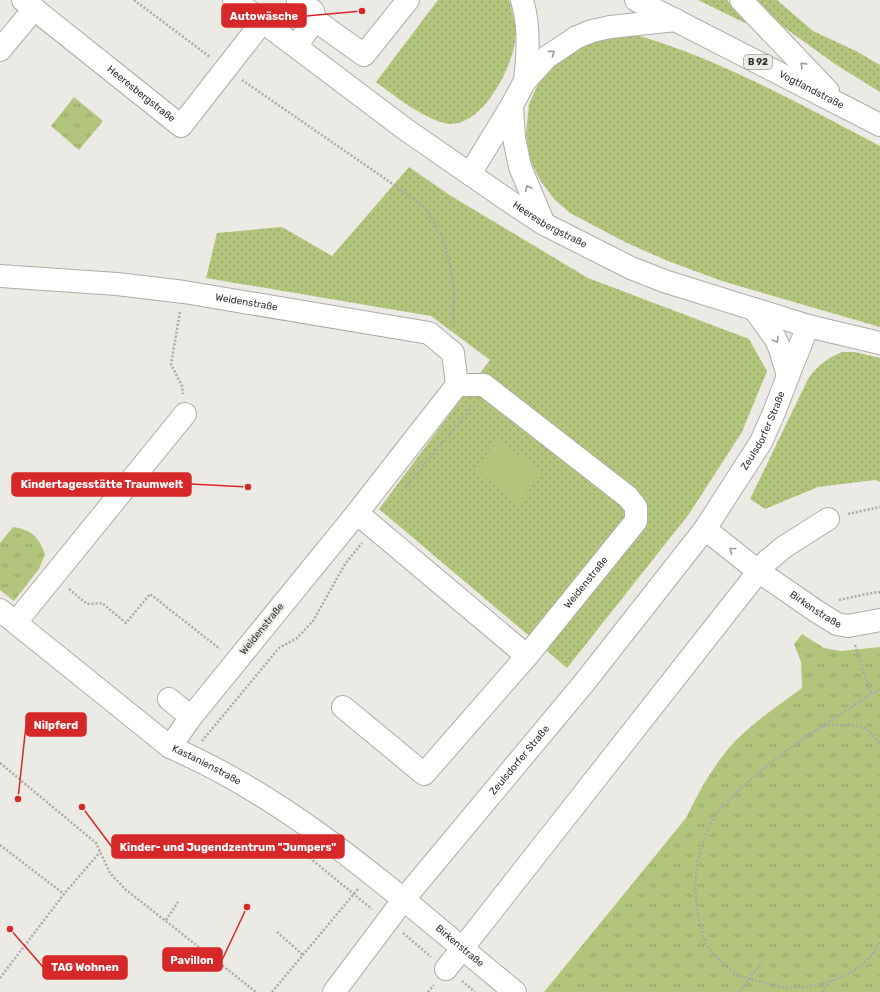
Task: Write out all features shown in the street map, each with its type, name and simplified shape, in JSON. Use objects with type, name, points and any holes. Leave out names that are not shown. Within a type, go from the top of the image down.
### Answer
[{"type":"street","name":"Heeresbergstraße","points":[[234,0],[405,129],[544,224],[631,268],[664,281],[808,326],[880,343]]},
{"type":"street","points":[[296,46],[312,8],[364,55],[408,0]]},
{"type":"street","points":[[522,0],[526,12],[528,28],[525,81]]},
{"type":"street","name":"Vogtlandstraße","points":[[636,0],[840,103],[880,125]]},
{"type":"street","points":[[740,0],[840,103]]},
{"type":"street","name":"Heeresbergstraße","points":[[0,50],[28,5],[181,126],[263,21]]},
{"type":"street","points":[[470,174],[525,81],[547,57],[577,37],[592,31],[610,27],[676,20]]},
{"type":"street","points":[[512,105],[514,138],[520,167],[544,224]]},
{"type":"street","name":"Weidenstraße","points":[[0,276],[117,284],[184,292],[429,333],[453,354]]},
{"type":"street","points":[[754,309],[775,338],[788,376]]},
{"type":"street","name":"Zeulsdorfer Straße","points":[[334,992],[387,921],[584,683],[706,530],[761,442],[808,326]]},
{"type":"street","points":[[453,354],[457,385]]},
{"type":"street","name":"Weidenstraße","points":[[179,751],[191,718],[357,513],[457,385],[484,385],[628,497],[636,507],[636,521],[527,656]]},
{"type":"street","name":"Kastanienstraße","points":[[185,414],[53,576],[8,616],[179,751],[260,794],[298,818],[404,900]]},
{"type":"street","points":[[343,707],[424,774],[527,656],[357,513]]},
{"type":"street","points":[[446,969],[758,571],[784,547],[828,519]]},
{"type":"street","points":[[706,530],[758,571]]},
{"type":"street","name":"Birkenstraße","points":[[758,571],[837,624],[848,626],[880,620]]},
{"type":"street","points":[[169,699],[191,718]]},
{"type":"street","name":"Birkenstraße","points":[[404,900],[515,992]]},
{"type":"path","points":[[134,0],[226,69],[400,189],[425,208],[443,238],[451,269],[454,292],[453,354]]},
{"type":"path","points":[[184,292],[171,364],[182,386],[185,414]]},
{"type":"path","points":[[404,490],[474,404]]},
{"type":"path","points":[[828,519],[880,507]]},
{"type":"path","points":[[179,751],[209,734],[279,648],[297,638],[313,621],[345,564],[374,526]]},
{"type":"path","points":[[53,576],[87,604],[102,603],[126,623],[150,594],[236,662]]},
{"type":"path","points":[[848,626],[871,694]]},
{"type":"path","points":[[880,690],[871,694],[778,757],[748,781],[729,800],[714,817],[705,836],[698,858],[695,880],[696,908],[705,942],[720,961],[734,973],[749,979],[789,988],[829,982],[845,976],[863,964],[879,948],[880,942]]},
{"type":"path","points":[[824,726],[862,726],[874,736],[880,744]]},
{"type":"path","points":[[0,763],[96,843],[110,873],[125,889],[256,992]]},
{"type":"path","points":[[283,834],[354,895],[475,992]]},
{"type":"path","points":[[0,845],[64,894]]},
{"type":"path","points":[[0,978],[64,894],[100,852]]},
{"type":"path","points":[[272,992],[354,895],[369,872]]},
{"type":"path","points":[[166,920],[178,902]]},
{"type":"path","points":[[277,932],[303,955]]},
{"type":"path","points":[[739,992],[762,962]]},
{"type":"path","points":[[822,992],[829,982]]},
{"type":"green space","points":[[438,0],[509,0],[515,26],[515,42],[508,67],[493,94],[473,116],[461,122],[449,124],[440,122],[414,109],[376,82]]},
{"type":"green space","points":[[698,0],[727,0],[747,24]]},
{"type":"green space","points":[[753,0],[777,0],[813,31],[856,51],[880,65],[880,92],[835,64],[785,28]]},
{"type":"green space","points":[[625,32],[659,42],[724,67],[787,97],[880,146],[880,327],[722,281],[668,261],[627,243],[570,213],[554,199],[540,180],[529,158],[526,134],[529,104],[549,65],[586,40]]},
{"type":"green space","points":[[74,97],[103,121],[79,150],[51,126]]},
{"type":"green space","points":[[409,167],[451,196],[588,278],[749,339],[767,371],[742,432],[689,514],[567,668],[379,509],[490,360],[431,316],[206,278],[217,233],[282,227],[332,256]]},
{"type":"green space","points":[[842,352],[855,352],[880,358],[880,482],[875,480],[818,487],[765,509],[750,499],[808,379],[823,363]]},
{"type":"green space","points":[[499,439],[542,474],[518,504],[475,469]]},
{"type":"green space","points":[[13,527],[20,528],[34,535],[45,554],[39,569],[14,601],[0,590],[0,543]]},
{"type":"green space","points":[[802,634],[824,648],[841,651],[880,647],[880,992],[544,992],[686,818],[706,780],[729,748],[748,729],[802,688],[801,662],[794,644]]},
{"type":"place","name":"Autowäsche","points":[[362,11]]},
{"type":"place","name":"Kindertagesstätte Traumwelt","points":[[248,487]]},
{"type":"place","name":"Nilpferd","points":[[18,799]]},
{"type":"place","name":"Kinder- und Jugendzentrum \"Jumpers\"","points":[[82,807]]},
{"type":"place","name":"Pavillon","points":[[247,907]]},
{"type":"place","name":"TAG Wohnen","points":[[10,929]]}]
